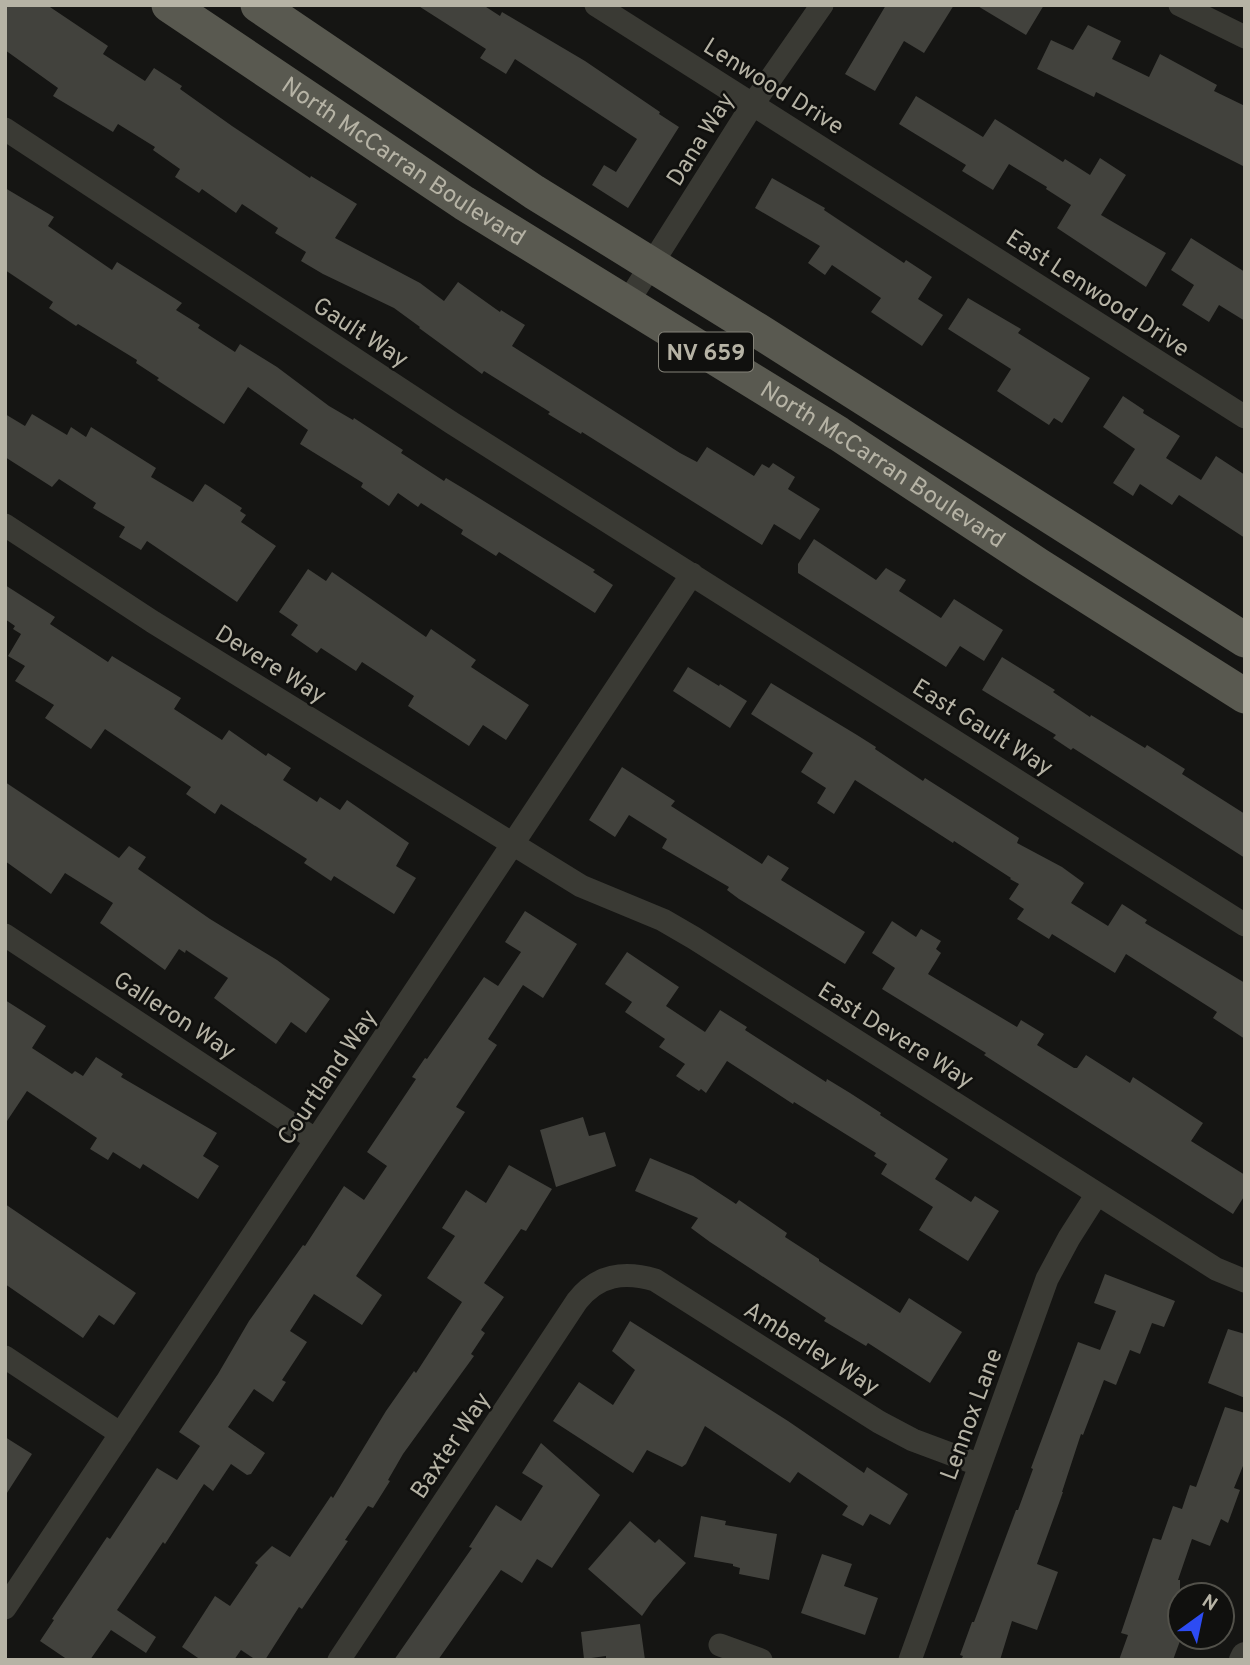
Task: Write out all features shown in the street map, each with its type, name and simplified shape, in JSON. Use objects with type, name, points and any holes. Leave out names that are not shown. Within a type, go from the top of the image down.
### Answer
[{"type":"main road","name":"North McCarran Boulevard","points":[[169,5],[464,203],[839,434],[1038,565],[1245,696]]},
{"type":"main road","name":"North McCarran Boulevard","points":[[258,5],[534,192],[757,330],[1245,640]]},
{"type":"street","name":"Lenwood Drive","points":[[596,5],[924,212]]},
{"type":"street","name":"Dana Way","points":[[627,303],[754,104],[822,5]]},
{"type":"street","points":[[1180,5],[1245,37]]},
{"type":"street","name":"Gault Way","points":[[5,129],[452,423],[692,573]]},
{"type":"street","name":"East Lenwood Drive","points":[[924,212],[1245,417]]},
{"type":"street","name":"Devere Way","points":[[5,525],[153,622],[513,844]]},
{"type":"street","name":"Courtland Way","points":[[5,1608],[692,573]]},
{"type":"street","name":"East Gault Way","points":[[692,573],[1245,925]]},
{"type":"street","name":"East Devere Way","points":[[513,844],[581,886],[663,920],[694,938],[1216,1269],[1245,1282]]},
{"type":"street","name":"Galleron Way","points":[[5,935],[317,1140]]},
{"type":"street","name":"Lennox Lane","points":[[910,1660],[1047,1279],[1097,1194]]},
{"type":"street","name":"Amberley Way","points":[[618,1274],[637,1274],[655,1280],[879,1422],[913,1440],[980,1465]]},
{"type":"street","name":"Baxter Way","points":[[338,1660],[577,1301],[597,1282],[618,1274]]},
{"type":"street","points":[[5,1357],[121,1434]]},
{"type":"street","points":[[720,1645],[761,1660]]},
{"type":"building","points":[[5,5],[47,5],[108,46],[103,54],[145,81],[154,68],[182,86],[180,89],[232,126],[310,178],[311,176],[357,204],[335,238],[420,283],[444,301],[458,282],[500,312],[501,310],[525,325],[512,346],[680,453],[697,462],[707,447],[754,476],[762,464],[769,468],[773,463],[795,477],[788,489],[820,509],[800,540],[774,524],[762,545],[582,432],[581,434],[548,414],[550,412],[484,371],[482,374],[394,308],[301,261],[306,252],[275,233],[278,228],[242,204],[236,213],[202,189],[199,193],[175,177],[180,169],[153,150],[155,147],[118,124],[113,132],[53,96],[58,88],[5,50]]},
{"type":"building","points":[[417,5],[483,5],[500,16],[502,12],[585,61],[679,127],[628,208],[592,185],[604,165],[616,172],[637,139],[515,59],[506,74],[480,58],[486,49]]},
{"type":"building","points":[[886,5],[954,5],[924,53],[904,41],[875,91],[845,74]]},
{"type":"building","points":[[976,5],[1044,5],[1026,35]]},
{"type":"building","points":[[1088,25],[1121,41],[1112,59],[1149,77],[1160,54],[1217,85],[1214,91],[1245,106],[1245,167],[1096,92],[1094,97],[1037,69],[1051,40],[1073,50]]},
{"type":"building","points":[[916,96],[983,137],[995,119],[1063,162],[1065,159],[1090,175],[1100,158],[1126,175],[1101,215],[1166,253],[1146,287],[1057,228],[1071,205],[1046,189],[1047,187],[1009,164],[993,190],[962,171],[966,165],[899,124]]},
{"type":"building","points":[[772,178],[825,208],[824,210],[904,263],[906,260],[932,277],[918,299],[943,315],[922,346],[871,312],[881,298],[832,265],[825,275],[808,263],[820,246],[755,208]]},
{"type":"building","points":[[5,188],[54,217],[48,226],[112,270],[117,262],[182,303],[176,310],[235,352],[240,344],[277,367],[329,406],[353,420],[354,418],[403,450],[401,453],[444,481],[446,478],[595,570],[593,572],[613,585],[595,613],[499,552],[496,556],[461,534],[463,530],[421,503],[418,507],[398,493],[389,506],[361,487],[363,483],[300,444],[308,430],[248,387],[224,424],[157,380],[159,378],[136,363],[137,360],[49,308],[53,302],[5,270]]},
{"type":"building","points":[[1191,238],[1245,272],[1245,321],[1219,305],[1209,322],[1182,305],[1194,285],[1171,270]]},
{"type":"building","points":[[968,298],[1021,329],[1018,333],[1090,378],[1062,423],[1054,418],[1049,425],[997,391],[1011,369],[948,329]]},
{"type":"building","points":[[1123,396],[1144,410],[1143,413],[1180,436],[1166,458],[1201,480],[1216,456],[1245,475],[1245,538],[1179,495],[1172,505],[1140,484],[1133,496],[1113,483],[1135,449],[1103,427]]},
{"type":"building","points":[[5,414],[25,426],[32,414],[67,435],[71,427],[86,437],[91,427],[156,468],[151,477],[193,502],[205,484],[207,485],[242,508],[240,511],[246,515],[241,522],[276,546],[237,602],[147,541],[141,550],[119,537],[125,527],[93,508],[96,503],[59,479],[52,487],[5,457]]},
{"type":"building","points":[[814,539],[876,580],[886,568],[906,580],[899,591],[941,618],[954,599],[1003,630],[984,661],[960,646],[946,667],[798,573],[798,564]]},
{"type":"building","points":[[308,569],[326,581],[332,572],[426,637],[431,629],[476,660],[471,667],[529,705],[506,740],[483,725],[469,746],[408,706],[414,696],[362,662],[356,671],[321,648],[317,653],[291,635],[298,625],[279,612]]},
{"type":"building","points":[[5,585],[55,617],[50,624],[108,662],[112,656],[181,698],[174,709],[222,740],[229,730],[266,756],[268,753],[291,768],[283,780],[317,802],[320,797],[340,810],[347,800],[409,843],[396,866],[416,878],[394,914],[334,876],[331,881],[304,863],[307,859],[221,804],[215,814],[186,794],[191,787],[105,729],[91,749],[45,718],[54,705],[15,681],[25,666],[8,656],[21,634],[5,619]]},
{"type":"building","points":[[1002,657],[1055,690],[1053,692],[1090,717],[1091,715],[1145,748],[1147,745],[1185,769],[1182,774],[1245,814],[1245,858],[1073,748],[1071,750],[1053,738],[1056,735],[982,690]]},
{"type":"building","points":[[688,667],[747,701],[730,728],[673,691]]},
{"type":"building","points":[[771,683],[876,747],[875,749],[923,781],[925,778],[1019,838],[1017,843],[1062,867],[1084,883],[1071,903],[1108,926],[1122,904],[1147,920],[1145,923],[1245,983],[1245,1039],[1213,1018],[1217,1012],[1126,954],[1115,973],[1052,934],[1049,939],[1017,919],[1024,909],[1009,899],[1019,884],[855,780],[834,814],[817,803],[826,788],[801,772],[813,753],[751,714]]},
{"type":"building","points":[[622,767],[675,801],[671,806],[762,864],[768,855],[789,868],[781,880],[865,932],[845,964],[739,899],[727,890],[729,887],[662,848],[667,839],[629,815],[615,837],[589,820]]},
{"type":"building","points":[[5,782],[119,858],[129,846],[146,857],[138,869],[210,919],[277,960],[330,999],[306,1033],[291,1022],[276,1044],[214,998],[228,978],[186,950],[185,953],[179,949],[165,970],[100,923],[113,903],[65,873],[51,894],[5,861]]},
{"type":"building","points":[[525,911],[577,944],[543,998],[523,985],[488,1039],[497,1045],[456,1107],[465,1112],[356,1276],[382,1295],[362,1325],[314,1294],[290,1331],[307,1342],[282,1380],[286,1382],[273,1402],[254,1389],[228,1427],[265,1453],[251,1474],[247,1475],[231,1464],[213,1491],[204,1484],[117,1610],[156,1637],[146,1653],[111,1630],[90,1660],[68,1660],[40,1641],[54,1620],[52,1619],[157,1468],[177,1480],[200,1446],[179,1432],[249,1321],[303,1245],[305,1246],[344,1186],[364,1200],[387,1166],[367,1152],[416,1079],[412,1077],[484,977],[498,986],[521,952],[505,942]]},
{"type":"building","points":[[892,921],[916,937],[921,929],[941,941],[936,949],[941,953],[928,974],[1017,1027],[1021,1020],[1044,1034],[1037,1045],[1074,1068],[1077,1068],[1086,1055],[1130,1083],[1133,1077],[1203,1123],[1191,1141],[1245,1175],[1245,1195],[1233,1214],[984,1055],[986,1053],[882,989],[895,968],[872,953]]},
{"type":"building","points":[[627,952],[679,987],[666,1006],[705,1032],[720,1010],[747,1027],[745,1030],[826,1082],[827,1079],[850,1093],[948,1159],[935,1179],[971,1202],[975,1196],[999,1211],[968,1261],[919,1230],[933,1207],[881,1174],[887,1164],[874,1156],[876,1153],[727,1061],[706,1093],[676,1076],[685,1064],[659,1047],[665,1039],[625,1012],[632,1002],[605,984]]},
{"type":"building","points":[[5,1000],[46,1026],[32,1048],[72,1074],[75,1071],[83,1076],[96,1057],[123,1074],[121,1077],[217,1133],[203,1156],[219,1166],[198,1199],[143,1164],[140,1169],[113,1152],[108,1160],[90,1149],[97,1138],[27,1091],[5,1124]]},
{"type":"building","points":[[583,1117],[589,1136],[605,1132],[616,1166],[556,1187],[540,1130]]},
{"type":"building","points":[[650,1158],[693,1176],[736,1204],[739,1200],[787,1233],[785,1237],[819,1261],[900,1313],[909,1298],[962,1332],[930,1383],[868,1343],[866,1346],[824,1321],[826,1318],[710,1242],[691,1228],[698,1218],[635,1191]]},
{"type":"building","points":[[509,1165],[552,1189],[526,1231],[521,1229],[484,1283],[504,1297],[481,1330],[485,1333],[471,1354],[474,1356],[403,1454],[373,1508],[368,1506],[345,1540],[348,1541],[302,1609],[299,1607],[265,1660],[256,1660],[241,1650],[234,1660],[201,1660],[182,1647],[215,1596],[230,1606],[258,1565],[255,1563],[272,1546],[290,1557],[331,1496],[333,1498],[386,1411],[414,1371],[416,1373],[462,1302],[427,1278],[455,1236],[442,1228],[466,1190],[486,1203]]},
{"type":"building","points":[[5,1204],[136,1293],[114,1325],[99,1315],[83,1338],[5,1284]]},
{"type":"building","points":[[1105,1274],[1175,1301],[1164,1327],[1152,1323],[1140,1354],[1130,1350],[1116,1385],[1104,1380],[1083,1435],[1081,1434],[1037,1564],[1058,1572],[1037,1630],[1012,1621],[1000,1660],[961,1660],[963,1656],[960,1655],[972,1622],[1018,1510],[1078,1342],[1100,1350],[1116,1311],[1094,1303]]},
{"type":"building","points":[[630,1321],[788,1421],[864,1473],[867,1467],[908,1494],[890,1525],[870,1514],[863,1526],[842,1515],[848,1506],[798,1472],[790,1483],[705,1426],[682,1467],[647,1450],[633,1473],[553,1421],[579,1382],[613,1405],[635,1370],[612,1351]]},
{"type":"building","points":[[1228,1329],[1245,1334],[1245,1398],[1208,1383]]},
{"type":"building","points":[[1225,1407],[1245,1413],[1245,1461],[1234,1488],[1240,1490],[1228,1523],[1221,1519],[1210,1546],[1192,1539],[1178,1580],[1180,1581],[1166,1581],[1166,1651],[1176,1651],[1173,1660],[1119,1660],[1128,1635],[1121,1633],[1153,1538],[1161,1540],[1173,1506],[1182,1509],[1190,1485],[1196,1487]]},
{"type":"building","points":[[5,1437],[32,1454],[5,1496]]},
{"type":"building","points":[[541,1443],[600,1495],[552,1568],[537,1559],[522,1583],[501,1570],[438,1660],[394,1660],[472,1548],[469,1547],[496,1505],[521,1521],[543,1486],[522,1473]]},
{"type":"building","points":[[701,1516],[726,1521],[725,1525],[777,1534],[769,1580],[739,1574],[740,1568],[733,1564],[694,1557]]},
{"type":"building","points":[[630,1521],[655,1543],[659,1539],[686,1563],[642,1616],[588,1569]]},
{"type":"building","points":[[822,1554],[852,1564],[844,1586],[878,1598],[865,1635],[801,1613]]},
{"type":"building","points":[[640,1624],[645,1660],[606,1660],[606,1656],[584,1659],[581,1632]]}]
